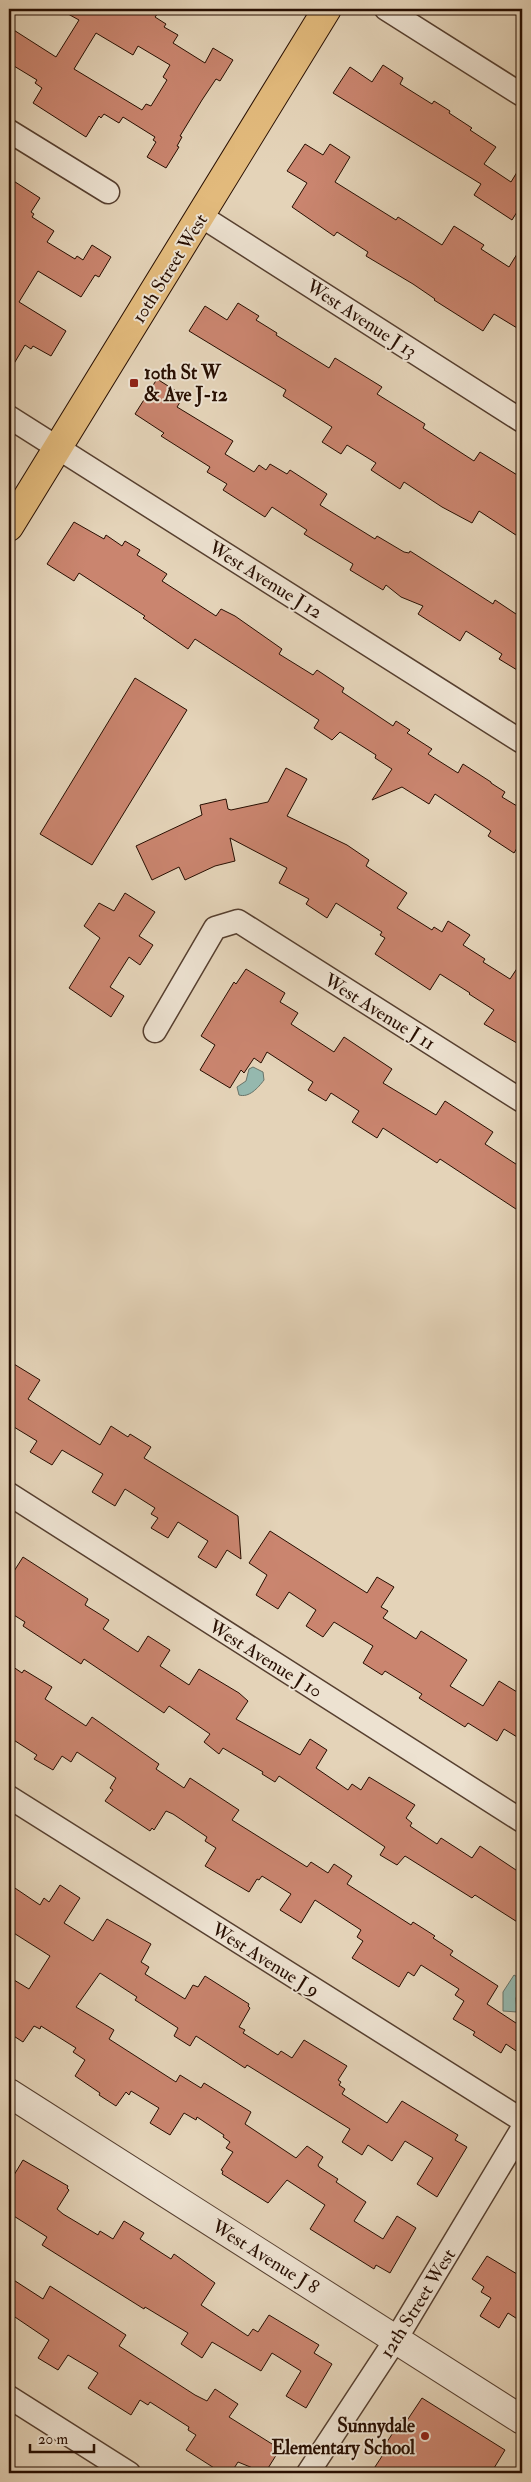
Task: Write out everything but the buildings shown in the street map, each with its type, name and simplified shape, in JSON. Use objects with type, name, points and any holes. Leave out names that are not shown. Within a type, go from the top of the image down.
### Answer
[{"type":"main road","name":"10th Street West","points":[[9,527],[327,9]]},
{"type":"street","points":[[386,9],[522,96]]},
{"type":"street","points":[[9,131],[108,192]]},
{"type":"street","name":"West Avenue J 13","points":[[201,216],[522,420]]},
{"type":"street","name":"West Avenue J 12","points":[[9,417],[522,742]]},
{"type":"street","name":"West Avenue J 11","points":[[155,1032],[215,928],[238,921],[522,1101]]},
{"type":"street","name":"West Avenue J 10","points":[[9,1494],[522,1821]]},
{"type":"street","name":"West Avenue J 9","points":[[9,1797],[522,2120]]},
{"type":"street","name":"West Avenue J 8","points":[[9,2093],[522,2420]]},
{"type":"street","name":"12th Street West","points":[[308,2473],[396,2339],[522,2129]]},
{"type":"street","points":[[9,2397],[129,2473]]},
{"type":"water","points":[[253,1067],[263,1072],[264,1080],[250,1094],[239,1095],[237,1087],[246,1081],[249,1069]]},
{"type":"water","points":[[514,1975],[522,1980],[522,1988],[516,1998],[517,2012],[503,2011],[503,1992]]},
{"type":"place","name":"10th St W & Ave J-12","points":[[134,383]]},
{"type":"place","name":"Sunnydale Elementary School","points":[[425,2436]]}]
